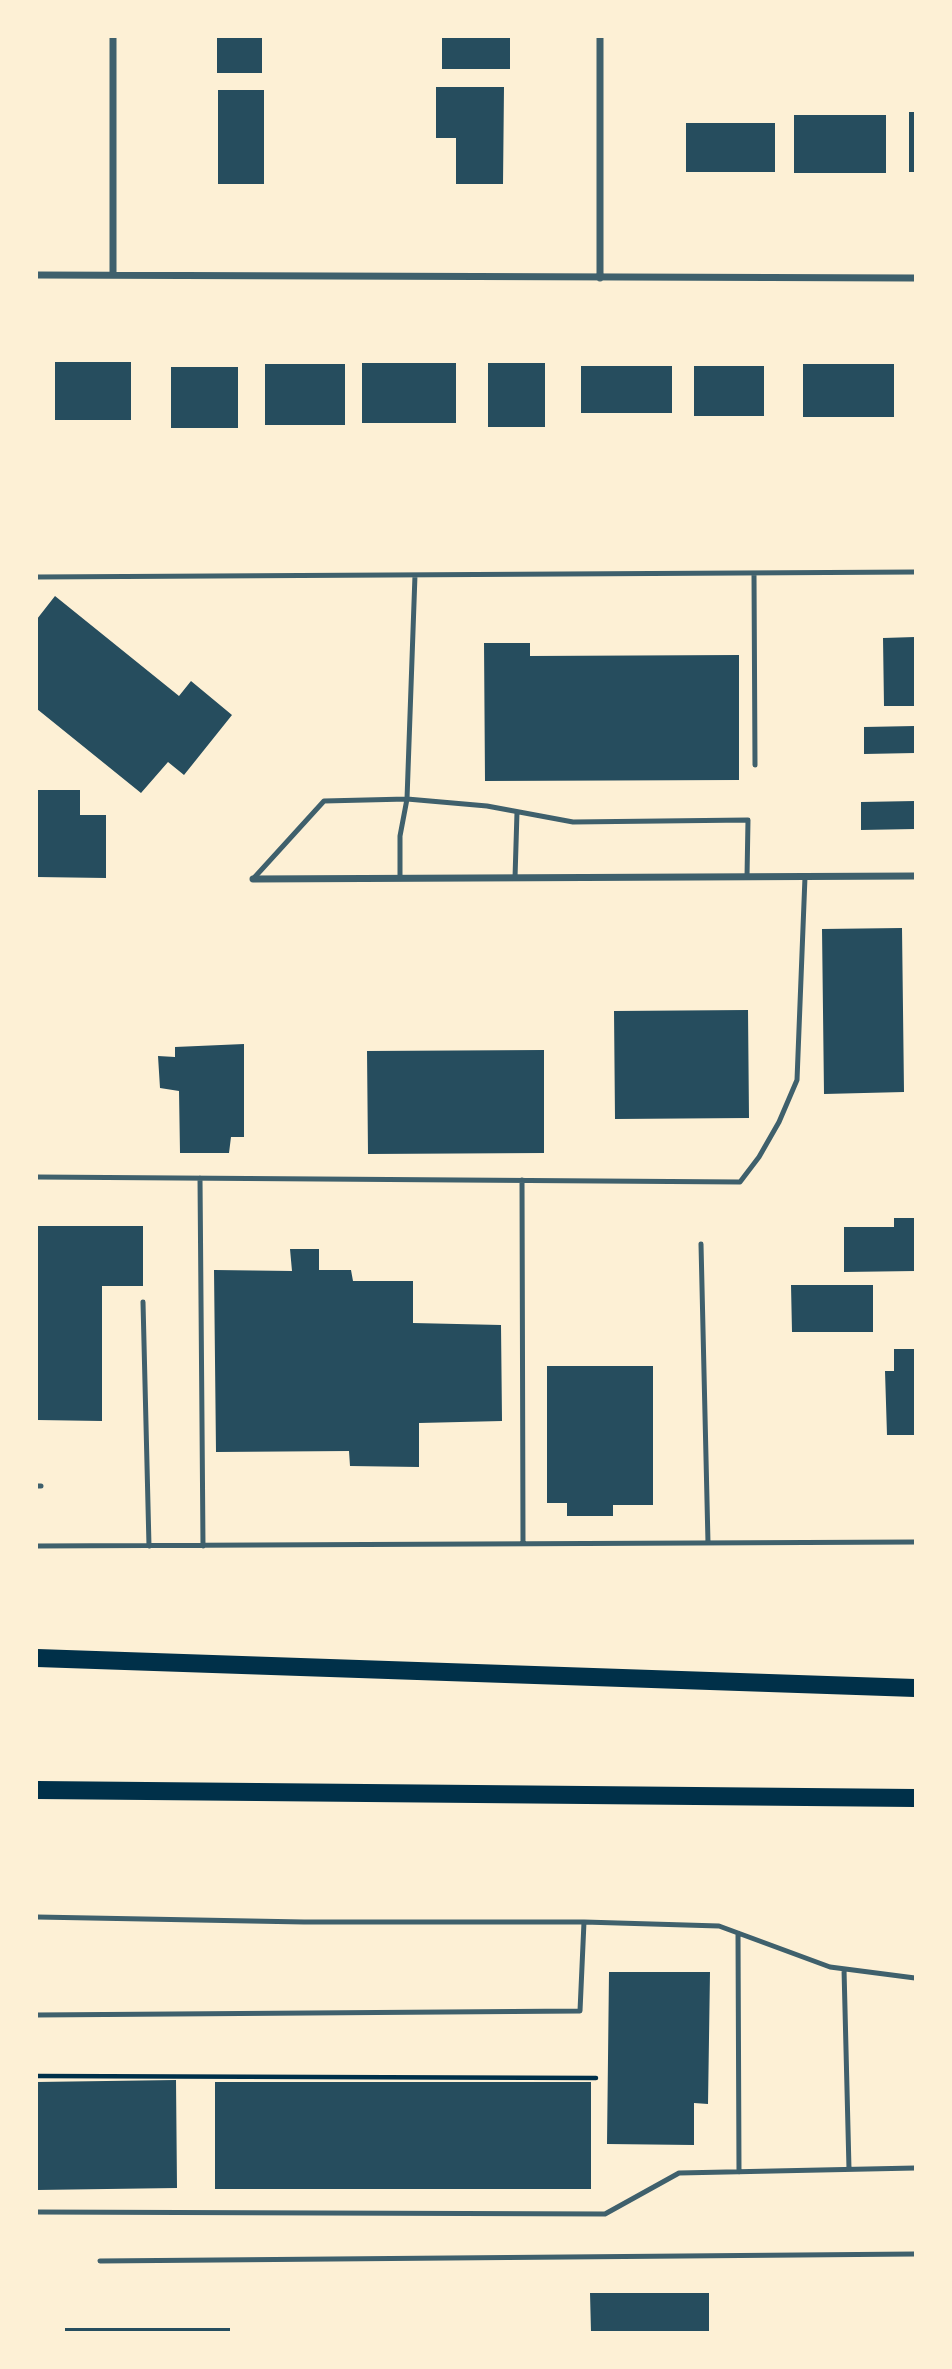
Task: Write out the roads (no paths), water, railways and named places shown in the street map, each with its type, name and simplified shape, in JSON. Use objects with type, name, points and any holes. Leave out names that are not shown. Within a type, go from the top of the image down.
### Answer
[{"type":"main road","points":[[37,1658],[915,1688]]},
{"type":"main road","points":[[37,1790],[915,1798]]},
{"type":"street","points":[[113,37],[113,275]]},
{"type":"street","points":[[600,37],[600,278]]},
{"type":"street","points":[[37,275],[915,278]]},
{"type":"street","points":[[253,879],[915,876]]},
{"type":"lane","points":[[37,577],[915,572]]},
{"type":"lane","points":[[754,573],[755,765]]},
{"type":"lane","points":[[400,878],[400,836],[407,799],[415,575]]},
{"type":"lane","points":[[253,879],[324,801],[407,799],[487,806],[573,822],[748,820],[747,877]]},
{"type":"lane","points":[[515,878],[517,811]]},
{"type":"lane","points":[[37,1177],[740,1182],[759,1157],[779,1122],[797,1080],[805,877]]},
{"type":"lane","points":[[200,1178],[203,1546]]},
{"type":"lane","points":[[522,1180],[523,1544]]},
{"type":"lane","points":[[701,1244],[708,1543]]},
{"type":"lane","points":[[143,1302],[149,1546]]},
{"type":"lane","points":[[37,1546],[915,1542]]},
{"type":"lane","points":[[37,1917],[304,1922],[584,1922],[719,1926],[830,1967],[915,1978]]},
{"type":"lane","points":[[37,2015],[580,2011],[584,1922]]},
{"type":"lane","points":[[738,1933],[739,2172]]},
{"type":"lane","points":[[845,1969],[849,2169]]},
{"type":"lane","points":[[37,2212],[605,2214],[679,2173],[915,2168]]},
{"type":"lane","points":[[100,2262],[915,2254]]}]
